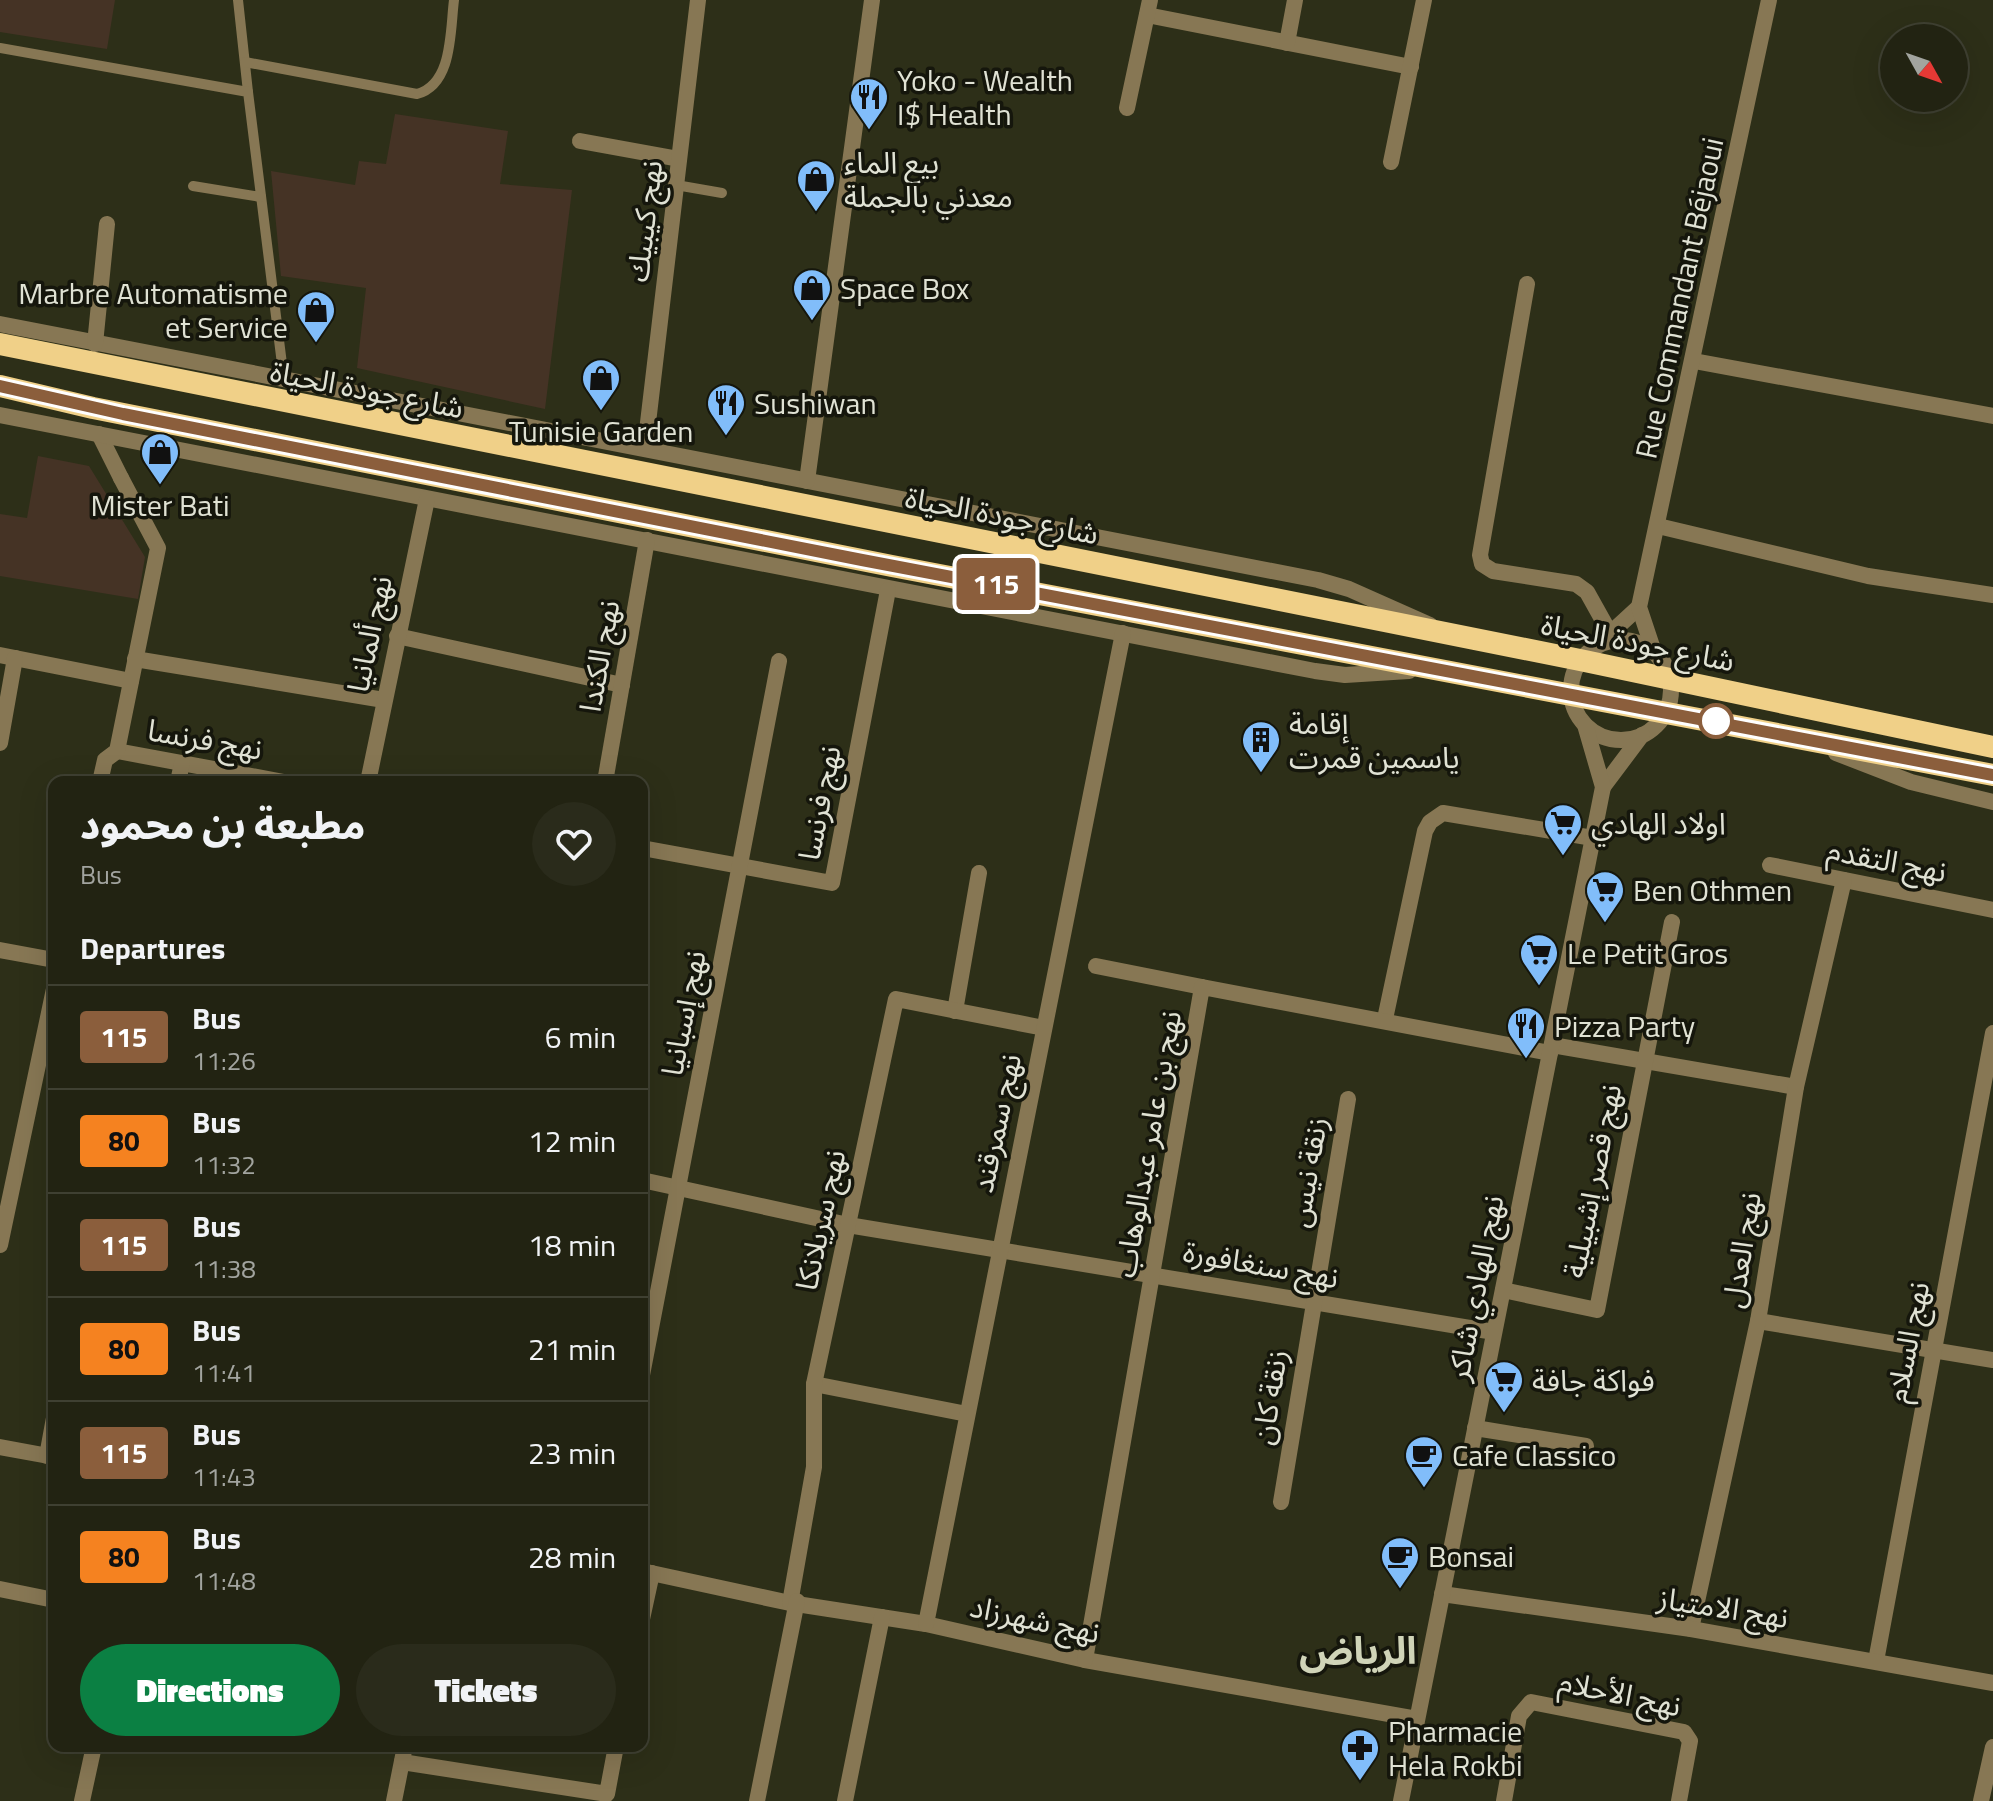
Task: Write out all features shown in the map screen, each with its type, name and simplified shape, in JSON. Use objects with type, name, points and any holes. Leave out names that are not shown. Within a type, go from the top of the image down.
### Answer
[{"type":"highway","name":"شارع جودة الحياة","points":[[0,344],[1449,635],[1587,653],[1993,747]]},
{"type":"highway","points":[[0,386],[108,411],[862,560],[1993,775]]},
{"type":"street","name":"نهج كيبيك","points":[[645,448],[698,0]]},
{"type":"street","points":[[807,481],[872,0]]},
{"type":"street","points":[[1287,43],[1295,0]]},
{"type":"street","points":[[1391,162],[1424,0]]},
{"type":"street","name":"Rue Commandant Béjaoui","points":[[1639,607],[1769,0]]},
{"type":"street","points":[[1127,108],[1149,7],[1287,43],[1411,67]]},
{"type":"street","points":[[580,141],[679,159]]},
{"type":"street","points":[[95,344],[107,224]]},
{"type":"street","points":[[1527,284],[1480,555],[1482,564],[1493,571],[1576,584],[1587,592],[1611,635]]},
{"type":"street","points":[[0,324],[1318,580],[1406,612],[1449,635]]},
{"type":"street","points":[[1694,361],[1993,416]]},
{"type":"street","points":[[0,415],[647,540],[888,590],[1345,675],[1431,669]]},
{"type":"street","points":[[99,434],[158,548],[117,751],[105,760],[101,776]]},
{"type":"street","name":"نهج ألمانيا","points":[[369,776],[427,499]]},
{"type":"street","points":[[1658,526],[1868,576],[1993,595]]},
{"type":"street","name":"نهج الكندا","points":[[606,776],[647,540]]},
{"type":"street","name":"نهج فرنسا","points":[[648,849],[832,883],[888,590]]},
{"type":"street","points":[[1639,607],[1648,637],[1667,671],[1671,695],[1666,712],[1656,726],[1642,735],[1603,787],[1585,725],[1575,712],[1570,695],[1572,677],[1587,653],[1611,635],[1639,607]]},
{"type":"street","name":"نهج سمرقند","points":[[926,1624],[1123,633]]},
{"type":"street","points":[[397,636],[622,685]]},
{"type":"street","points":[[0,743],[8,657],[131,681]]},
{"type":"street","points":[[135,659],[384,700]]},
{"type":"street","name":"نهج إسبانيا","points":[[648,1344],[779,661]]},
{"type":"street","points":[[1585,725],[1612,739],[1642,735]]},
{"type":"street","points":[[1790,735],[1911,782],[1993,802]]},
{"type":"street","name":"نهج فرنسا","points":[[117,751],[252,776]]},
{"type":"street","points":[[179,776],[182,763]]},
{"type":"street","name":"نهج الهادي شاكر","points":[[1401,1801],[1603,787]]},
{"type":"street","points":[[1385,1019],[1425,831],[1437,816],[1443,813],[1593,838]]},
{"type":"street","name":"نهج التقدم","points":[[1770,865],[1993,910]]},
{"type":"street","points":[[955,1011],[979,873]]},
{"type":"street","name":"نهج العدل","points":[[1691,1629],[1758,1321],[1796,1087],[1844,880]]},
{"type":"street","points":[[1643,1062],[1672,922]]},
{"type":"street","points":[[0,950],[48,959]]},
{"type":"street","points":[[1096,966],[1202,987]]},
{"type":"street","name":"نهج بن عامر عبدالوهاب","points":[[1085,1660],[1202,987],[1551,1049],[1796,1087]]},
{"type":"street","name":"نهج سريلانكا","points":[[757,1801],[794,1602],[814,1467],[814,1384],[896,999],[1044,1028]]},
{"type":"street","points":[[0,1245],[48,1017]]},
{"type":"street","name":"نهج السلام","points":[[1876,1661],[1993,1033]]},
{"type":"street","name":"نهج قصر إشبيلية","points":[[1503,1290],[1597,1310],[1643,1062]]},
{"type":"street","name":"زنقة نيس","points":[[1313,1301],[1348,1099]]},
{"type":"street","name":"نهج سنغافورة","points":[[648,1181],[848,1225],[1494,1332]]},
{"type":"street","name":"زنقة كان","points":[[1281,1502],[1313,1301]]},
{"type":"street","points":[[1758,1321],[1993,1360]]},
{"type":"street","points":[[814,1384],[967,1414]]},
{"type":"street","points":[[1475,1428],[1586,1446]]},
{"type":"street","points":[[0,1447],[48,1456]]},
{"type":"street","name":"نهج شهرزاد","points":[[648,1572],[794,1602],[926,1624],[1085,1660],[1417,1719]]},
{"type":"street","points":[[0,1589],[48,1599]]},
{"type":"street","name":"نهج الامتياز","points":[[1442,1594],[1691,1629],[1993,1683]]},
{"type":"street","points":[[845,1801],[882,1617]]},
{"type":"street","name":"نهج الأحلام","points":[[1504,1801],[1519,1716],[1531,1702],[1684,1732],[1690,1741],[1679,1801]]},
{"type":"street","points":[[1981,1801],[1989,1785],[1993,1747]]},
{"type":"street","points":[[82,1801],[93,1752]]},
{"type":"street","points":[[394,1801],[403,1754],[607,1794],[615,1752]]},
{"type":"lane","points":[[238,0],[284,380]]},
{"type":"lane","points":[[245,62],[417,94],[432,90],[443,75],[454,0]]},
{"type":"lane","points":[[0,48],[248,92]]},
{"type":"lane","points":[[676,185],[722,193]]},
{"type":"lane","points":[[193,186],[261,197]]},
{"type":"shaded area","points":[[0,0],[115,0],[107,49],[0,32]]},
{"type":"shaded area","points":[[395,114],[508,131],[500,184],[572,190],[545,409],[357,368],[366,288],[281,276],[271,171],[355,185],[359,161],[386,164]]},
{"type":"shaded area","points":[[38,456],[89,466],[145,557],[138,599],[0,576],[0,514],[27,518]]},
{"type":"bus line","name":"115","points":[[0,386],[93,408],[892,566],[1011,586],[1249,635],[1993,775]]},
{"type":"place","name":"Yoko - Wealth I$ Health","points":[[869,131]]},
{"type":"place","name":"بيع الماء معدني بالجملة","points":[[816,213]]},
{"type":"place","name":"Space Box","points":[[812,322]]},
{"type":"place","name":"Marbre Automatisme et Service","points":[[316,344]]},
{"type":"place","name":"Tunisie Garden","points":[[601,412]]},
{"type":"place","name":"Sushiwan","points":[[726,437]]},
{"type":"place","name":"Mister Bati","points":[[160,486]]},
{"type":"place","name":"إقامة ياسمين قمرت","points":[[1261,774]]},
{"type":"place","name":"اولاد الهادي","points":[[1563,857]]},
{"type":"place","name":"Ben Othmen","points":[[1605,924]]},
{"type":"place","name":"Le Petit Gros","points":[[1539,987]]},
{"type":"place","name":"Pizza Party","points":[[1526,1060]]},
{"type":"place","name":"فواكة جافة","points":[[1504,1414]]},
{"type":"place","name":"Cafe Classico","points":[[1424,1489]]},
{"type":"place","name":"Bonsai","points":[[1400,1590]]},
{"type":"place","name":"Pharmacie Hela Rokbi","points":[[1360,1782]]},
{"type":"district","name":"الرياض","points":[[1358,1650]]}]
